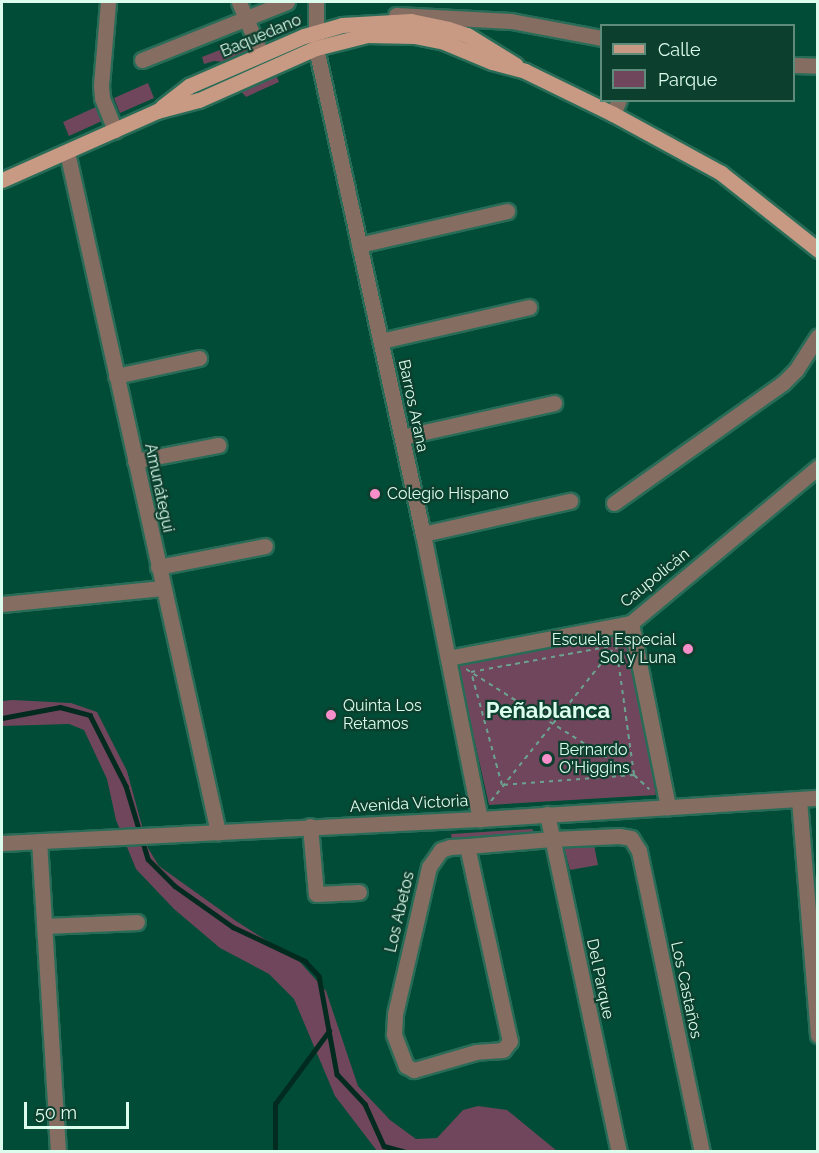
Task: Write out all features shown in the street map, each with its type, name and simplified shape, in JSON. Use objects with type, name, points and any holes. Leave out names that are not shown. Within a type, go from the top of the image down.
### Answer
[{"type":"main road","points":[[342,25],[411,21],[448,29],[467,35],[488,46],[525,71]]},
{"type":"main road","name":"Baquedano","points":[[2,180],[157,111],[199,100],[342,25]]},
{"type":"main road","points":[[316,40],[367,35],[421,37],[444,42],[492,62],[525,71],[600,101]]},
{"type":"main road","name":"Baquedano","points":[[157,111],[189,86],[261,54],[316,40]]},
{"type":"main road","points":[[616,107],[721,173],[818,250]]},
{"type":"street","points":[[108,2],[101,86],[102,98],[115,130]]},
{"type":"street","points":[[239,2],[261,54]]},
{"type":"street","points":[[142,60],[286,2]]},
{"type":"street","name":"Barros Arana","points":[[316,2],[316,40],[423,534],[480,819]]},
{"type":"street","name":"Baquedano","points":[[342,25],[384,15],[427,15],[511,21],[600,38]]},
{"type":"street","points":[[795,64],[818,66]]},
{"type":"street","name":"Amunátegui","points":[[67,152],[218,832]]},
{"type":"street","points":[[359,245],[507,211]]},
{"type":"street","points":[[381,340],[529,307]]},
{"type":"street","points":[[614,503],[783,383],[796,370],[818,336]]},
{"type":"street","points":[[116,376],[199,358]]},
{"type":"street","points":[[402,437],[554,403]]},
{"type":"street","points":[[135,461],[218,445]]},
{"type":"street","name":"Caupolicán","points":[[448,658],[631,623],[818,467]]},
{"type":"street","points":[[423,534],[570,501]]},
{"type":"street","points":[[158,567],[265,546]]},
{"type":"street","points":[[2,604],[162,588]]},
{"type":"street","points":[[631,623],[668,807]]},
{"type":"street","name":"Avenida Victoria","points":[[2,843],[480,819],[818,798]]},
{"type":"street","points":[[798,799],[818,1035]]},
{"type":"street","name":"Del Parque","points":[[547,814],[619,1152]]},
{"type":"street","points":[[310,826],[316,894],[359,892]]},
{"type":"street","name":"Los Abetos","points":[[467,846],[510,1036],[509,1045],[503,1050],[476,1052],[414,1070],[406,1066],[394,1034],[395,1014],[429,867],[441,850],[467,846],[552,839],[619,836],[631,838]]},
{"type":"street","name":"Los Castaños","points":[[631,838],[639,851],[702,1152]]},
{"type":"street","points":[[39,841],[58,1152]]},
{"type":"street","points":[[45,926],[137,922]]},
{"type":"path","points":[[480,819],[502,785],[616,645],[631,623]]},
{"type":"path","points":[[471,672],[616,645]]},
{"type":"path","points":[[616,645],[634,775]]},
{"type":"path","points":[[448,658],[634,775],[651,791]]},
{"type":"path","points":[[471,672],[502,785]]},
{"type":"path","points":[[502,785],[634,775]]},
{"type":"green space","points":[[301,15],[298,27],[266,39],[260,31]]},
{"type":"green space","points":[[245,40],[249,52],[224,62],[214,61],[204,64],[202,57]]},
{"type":"green space","points":[[275,72],[279,82],[246,97],[238,88]]},
{"type":"green space","points":[[148,83],[154,98],[120,113],[114,98]]},
{"type":"green space","points":[[96,107],[102,121],[69,136],[63,122]]},
{"type":"green space","points":[[627,633],[656,795],[489,805],[457,662]]},
{"type":"green space","points":[[2,701],[71,703],[97,712],[127,771],[148,848],[159,866],[236,921],[299,961],[326,991],[358,1086],[390,1120],[416,1139],[437,1138],[463,1110],[478,1106],[507,1110],[557,1151],[377,1151],[335,1096],[294,999],[269,974],[220,948],[174,909],[136,869],[116,820],[107,779],[84,730],[69,724],[2,726]]},
{"type":"green space","points":[[532,829],[536,834],[452,840],[451,834]]},
{"type":"green space","points":[[594,845],[598,865],[570,870],[564,847]]},
{"type":"waterway","points":[[2,718],[60,707],[90,715],[126,786],[148,859],[175,886],[233,927],[305,961],[319,976],[337,1074],[365,1104],[384,1146],[407,1152]]},
{"type":"waterway","points":[[275,1152],[275,1104],[329,1031]]},
{"type":"place","name":"Colegio Hispano","points":[[375,494]]},
{"type":"place","name":"Escuela Especial Sol y Luna","points":[[688,649]]},
{"type":"place","name":"Quinta Los Retamos","points":[[331,715]]},
{"type":"place","name":"Bernardo O'Higgins","points":[[547,759]]},
{"type":"district","name":"Peñablanca","points":[[548,711]]}]
